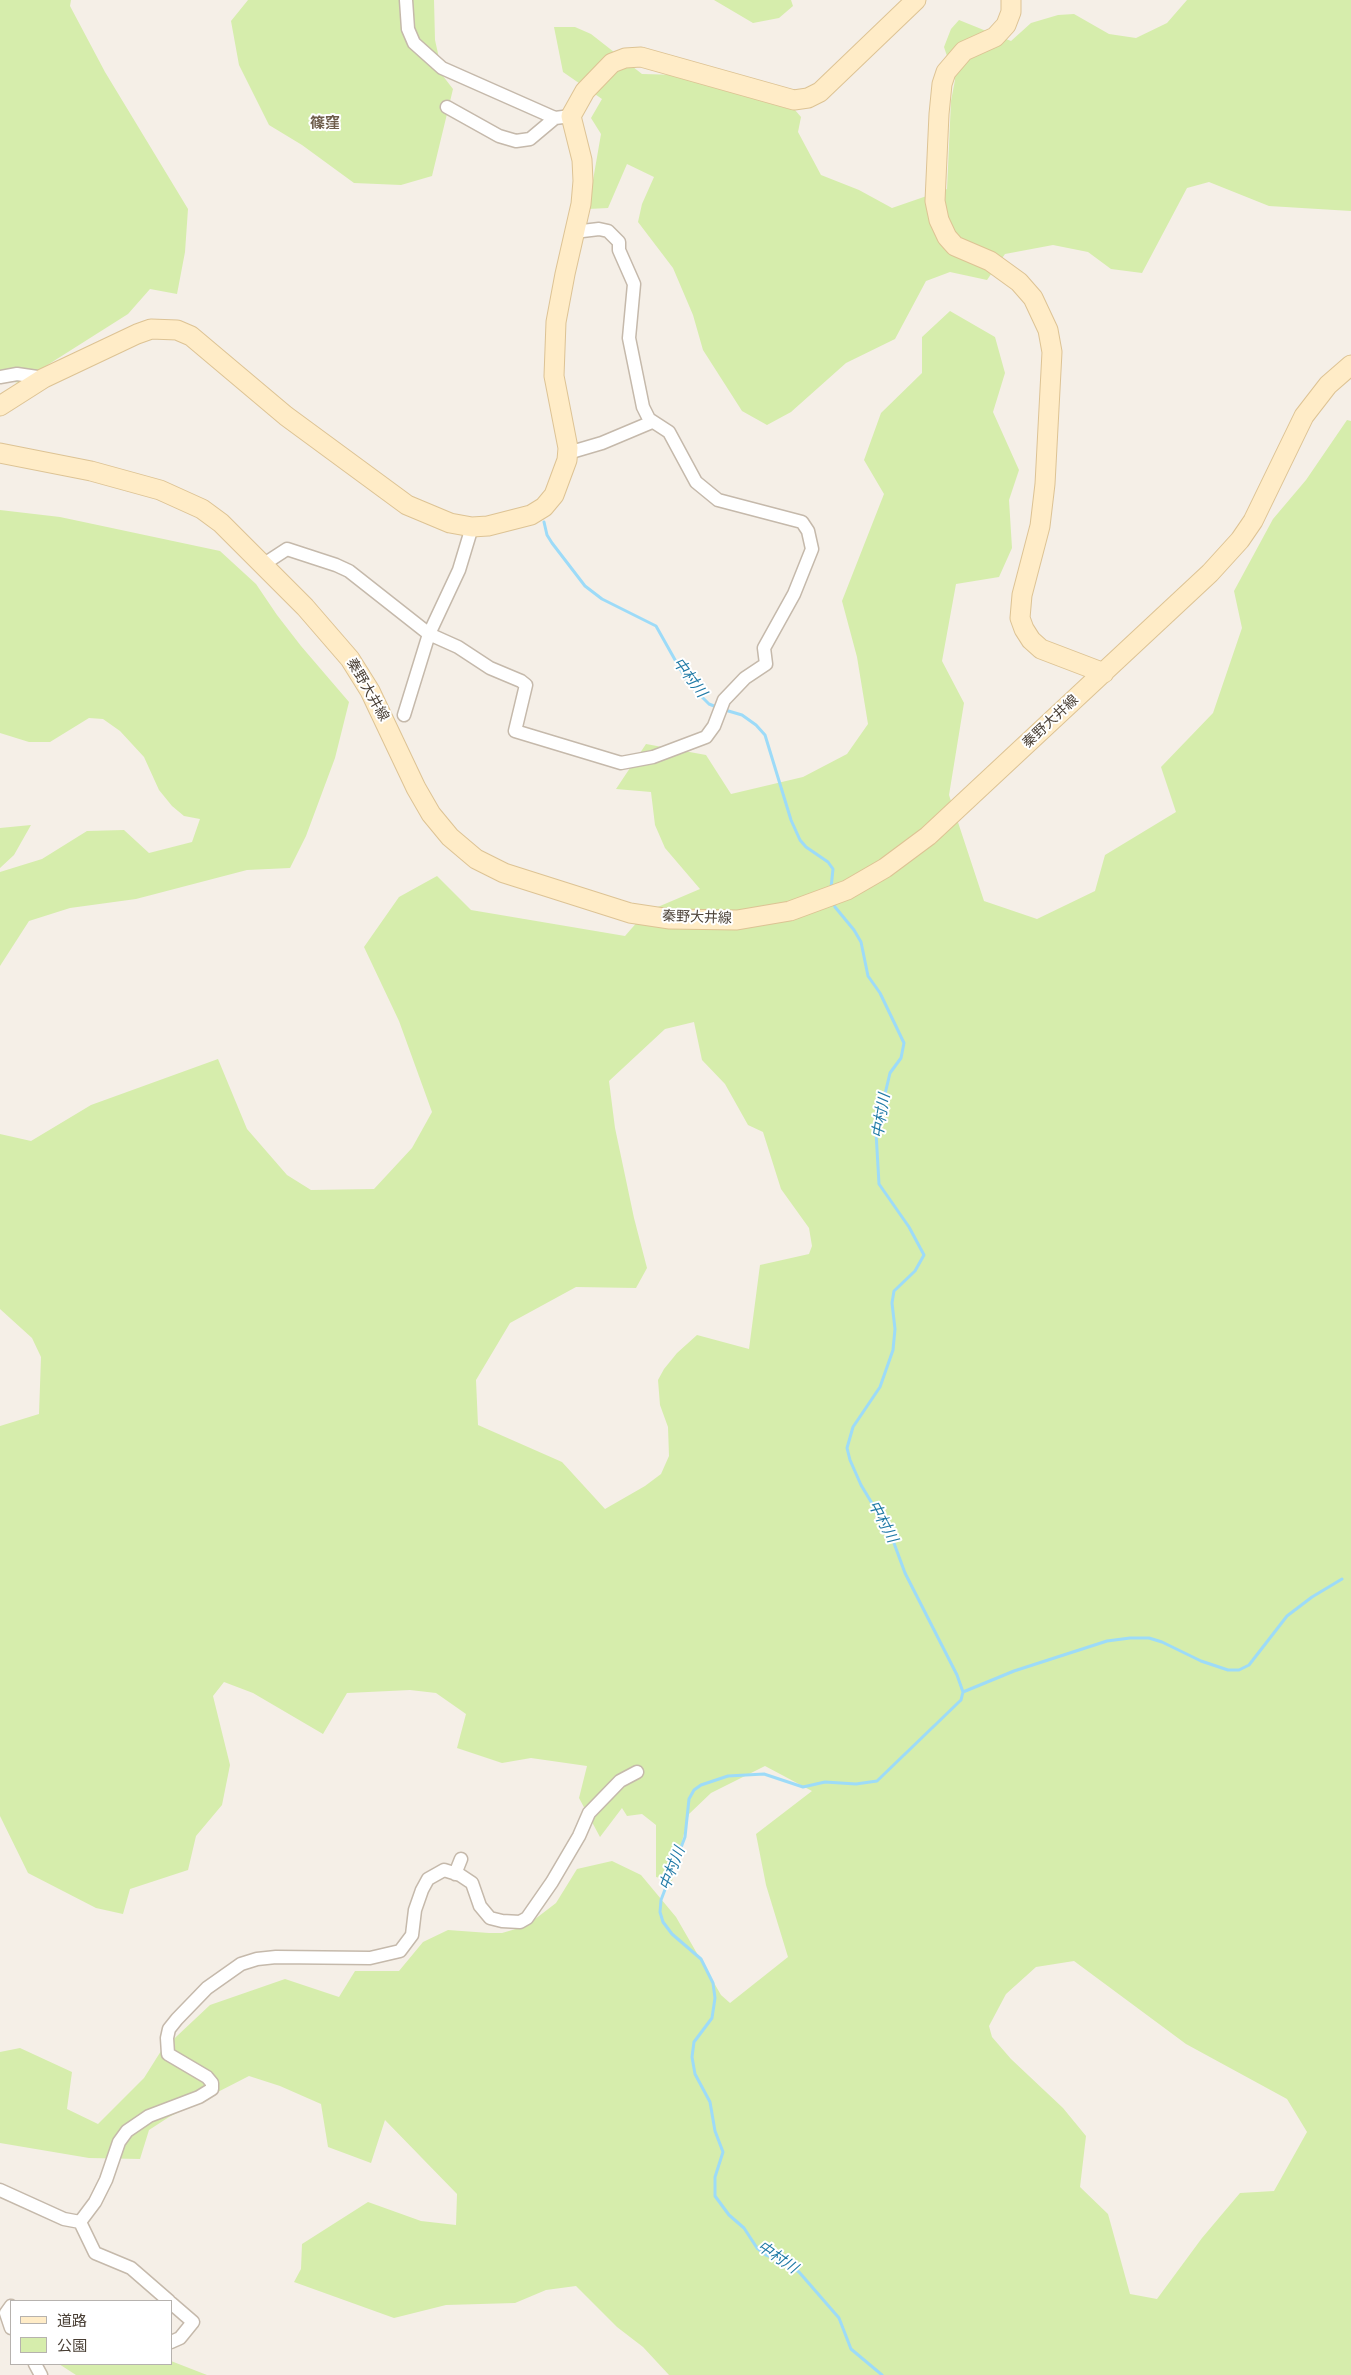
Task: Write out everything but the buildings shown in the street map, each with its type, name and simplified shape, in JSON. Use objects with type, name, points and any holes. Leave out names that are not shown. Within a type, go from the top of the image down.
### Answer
[{"type":"street","points":[[0,406],[44,378],[137,334],[151,329],[177,330],[191,336],[286,416],[382,489],[407,505],[450,523],[472,527],[510,522],[531,515],[544,507],[554,495],[562,477],[568,453],[554,376],[556,322],[581,204],[582,160],[563,117],[442,68],[414,43],[408,29],[406,0]]},
{"type":"street","points":[[447,107],[499,136],[516,141],[530,139],[563,117],[612,63],[625,58],[640,57],[794,100],[808,98],[820,92],[916,0]]},
{"type":"street","points":[[1011,0],[1011,12],[1006,25],[995,37],[964,52],[946,72],[942,84],[939,114],[935,201],[939,220],[946,237],[955,246],[990,261],[1018,282],[1033,298],[1048,330],[1052,352],[1045,484],[1040,526],[1022,595],[1020,618],[1031,640],[1041,649],[1104,672]]},
{"type":"street","points":[[264,564],[287,549],[349,571],[429,634],[458,647],[490,668],[526,685],[515,730],[621,763],[638,762],[706,737],[721,709],[745,678],[766,664],[764,648],[794,594],[812,548],[808,531],[802,522],[725,502],[707,492],[696,482],[669,432],[652,422],[643,407],[636,381],[629,338],[634,284],[619,250],[619,242],[608,231],[599,229],[574,232]]},
{"type":"street","name":"秦野大井線","points":[[0,453],[140,483],[180,498],[221,523],[264,564],[350,659],[370,691],[416,788],[431,814],[450,837],[476,859],[504,873],[630,913],[670,919],[737,920],[769,916],[821,901],[867,880],[908,852],[958,809],[1210,573],[1240,540],[1265,500],[1304,416],[1328,385],[1351,365]]},
{"type":"street","points":[[0,377],[17,374],[44,378]]},
{"type":"street","points":[[568,453],[602,443],[652,422]]},
{"type":"street","points":[[404,715],[429,634],[437,613],[459,570],[472,527]]},
{"type":"street","points":[[80,2222],[95,2202],[106,2180],[119,2142],[126,2131],[149,2116],[199,2098],[212,2088],[212,2083],[207,2077],[168,2054],[167,2038],[169,2029],[177,2019],[207,1988],[241,1964],[257,1959],[276,1957],[361,1958],[400,1950],[412,1934],[415,1910],[428,1879],[444,1870],[472,1883],[480,1906],[490,1918],[508,1922],[520,1922],[527,1918],[552,1882],[593,1808],[620,1782],[638,1772]]},
{"type":"street","points":[[455,1874],[461,1859]]},
{"type":"street","points":[[0,2190],[64,2219],[80,2222]]},
{"type":"street","points":[[80,2222],[94,2253],[131,2268],[168,2300]]},
{"type":"street","points":[[172,2304],[193,2322],[180,2338],[172,2342]]},
{"type":"street","points":[[10,2307],[6,2313],[10,2325]]},
{"type":"green space","points":[[0,0],[71,0],[70,6],[105,72],[188,209],[185,252],[177,294],[150,289],[128,314],[19,383],[0,379]]},
{"type":"green space","points":[[248,0],[434,0],[435,40],[443,76],[453,89],[432,176],[401,185],[354,183],[302,145],[269,125],[239,65],[231,21]]},
{"type":"green space","points":[[714,0],[791,0],[793,6],[779,18],[753,23]]},
{"type":"green space","points":[[1187,0],[1351,0],[1351,211],[1269,206],[1209,182],[1187,188],[1142,273],[1111,269],[1088,252],[1053,245],[1005,254],[987,280],[950,272],[926,281],[895,339],[846,363],[791,412],[767,425],[742,411],[703,350],[693,315],[673,268],[638,222],[642,204],[654,177],[627,164],[608,208],[588,209],[601,134],[591,118],[602,99],[563,72],[554,27],[575,27],[591,34],[642,74],[680,75],[698,83],[789,103],[801,117],[798,132],[821,175],[859,190],[892,208],[947,189],[951,101],[955,80],[944,47],[951,29],[959,20],[1011,41],[1031,23],[1058,15],[1074,14],[1109,34],[1136,38],[1167,23]]},
{"type":"green space","points":[[950,311],[995,337],[1005,373],[993,412],[1019,470],[1009,500],[1012,548],[999,577],[956,584],[942,661],[964,703],[949,795],[984,901],[1037,919],[1095,891],[1105,855],[1176,812],[1161,767],[1213,713],[1242,628],[1234,591],[1273,519],[1306,480],[1347,420],[1351,421],[1351,2375],[669,2375],[643,2347],[617,2327],[576,2286],[546,2290],[515,2303],[446,2305],[394,2318],[294,2282],[301,2269],[302,2244],[368,2202],[421,2221],[456,2225],[457,2194],[385,2120],[371,2163],[328,2147],[321,2104],[280,2086],[249,2076],[169,2117],[149,2130],[140,2159],[89,2158],[0,2143],[0,2052],[20,2048],[72,2072],[67,2109],[98,2124],[144,2078],[161,2051],[210,2005],[285,1979],[339,1997],[355,1971],[399,1971],[423,1942],[448,1930],[502,1933],[526,1926],[556,1903],[577,1869],[612,1861],[641,1875],[676,1917],[721,1995],[730,2003],[788,1957],[766,1885],[756,1834],[812,1791],[765,1766],[711,1793],[689,1814],[672,1881],[656,1877],[656,1825],[642,1814],[627,1816],[622,1808],[600,1837],[579,1798],[587,1766],[531,1758],[502,1763],[457,1748],[466,1714],[436,1693],[410,1690],[347,1693],[323,1734],[253,1693],[224,1682],[213,1696],[230,1765],[222,1805],[196,1836],[188,1870],[130,1889],[123,1914],[96,1908],[28,1873],[0,1816],[0,1426],[39,1414],[41,1357],[32,1338],[0,1309],[0,1134],[31,1141],[91,1105],[218,1059],[247,1129],[287,1175],[311,1190],[374,1189],[412,1148],[432,1112],[399,1021],[364,947],[399,897],[437,876],[471,910],[625,936],[646,912],[700,889],[665,848],[655,825],[651,792],[616,789],[646,744],[706,755],[731,794],[803,777],[847,754],[868,724],[857,657],[842,601],[884,494],[864,460],[881,413],[922,373],[922,337]],"holes":[[[694,1022],[702,1060],[725,1084],[748,1125],[763,1132],[781,1189],[809,1228],[812,1246],[809,1254],[760,1265],[749,1349],[697,1335],[677,1353],[664,1369],[658,1380],[660,1405],[668,1427],[669,1456],[661,1474],[645,1486],[605,1509],[562,1462],[478,1425],[476,1380],[510,1323],[576,1287],[636,1288],[647,1268],[634,1218],[615,1128],[609,1081],[665,1029]],[[1074,1961],[1186,2044],[1287,2099],[1307,2132],[1274,2191],[1240,2193],[1202,2238],[1157,2299],[1130,2294],[1108,2214],[1080,2187],[1086,2136],[1063,2108],[1011,2059],[992,2037],[989,2026],[1006,1994],[1036,1967]]]},
{"type":"green space","points":[[0,510],[60,517],[220,551],[256,584],[301,646],[349,702],[335,758],[306,836],[290,868],[247,870],[136,899],[70,908],[29,921],[0,966],[0,872],[42,859],[87,831],[124,830],[149,853],[192,842],[200,819],[184,816],[172,806],[159,790],[144,757],[120,731],[103,719],[89,718],[50,742],[29,742],[0,733]]},
{"type":"green space","points":[[31,825],[14,855],[0,868],[0,828]]},
{"type":"green space","points":[[172,2361],[207,2375],[76,2375],[61,2365],[172,2365]]},
{"type":"waterway","name":"中村川","points":[[544,522],[547,535],[552,543],[585,586],[602,599],[656,626],[688,683],[709,704],[719,708]]},
{"type":"waterway","name":"中村川","points":[[725,710],[742,715],[756,725],[765,735],[791,820],[800,840],[806,847],[828,862],[833,869],[831,888]]},
{"type":"waterway","name":"中村川","points":[[833,902],[861,942],[868,976],[880,993],[904,1043],[901,1058],[890,1073],[876,1132],[879,1184],[909,1227],[924,1255],[915,1271],[894,1291],[892,1303],[895,1329],[893,1350],[880,1387],[853,1427],[847,1448],[861,1485],[891,1535],[905,1573],[957,1675],[963,1692],[961,1700],[877,1781],[856,1784],[825,1782],[803,1787],[764,1774],[728,1776],[701,1785],[694,1790],[689,1799],[685,1837],[661,1900],[660,1912],[663,1922],[672,1934],[701,1959],[713,1983],[715,1998],[712,2018],[694,2042],[692,2057],[695,2074],[710,2102],[715,2131],[723,2152],[715,2177],[715,2196],[729,2215],[744,2228],[757,2248],[766,2255],[785,2262],[799,2272],[839,2318],[851,2349],[882,2375]]},
{"type":"waterway","points":[[963,1692],[1014,1671],[1107,1641],[1130,1638],[1149,1638],[1162,1642],[1201,1661],[1228,1670],[1239,1670],[1249,1665],[1287,1616],[1312,1597],[1342,1579]]},
{"type":"district","name":"篠窪","points":[[325,124]]}]
